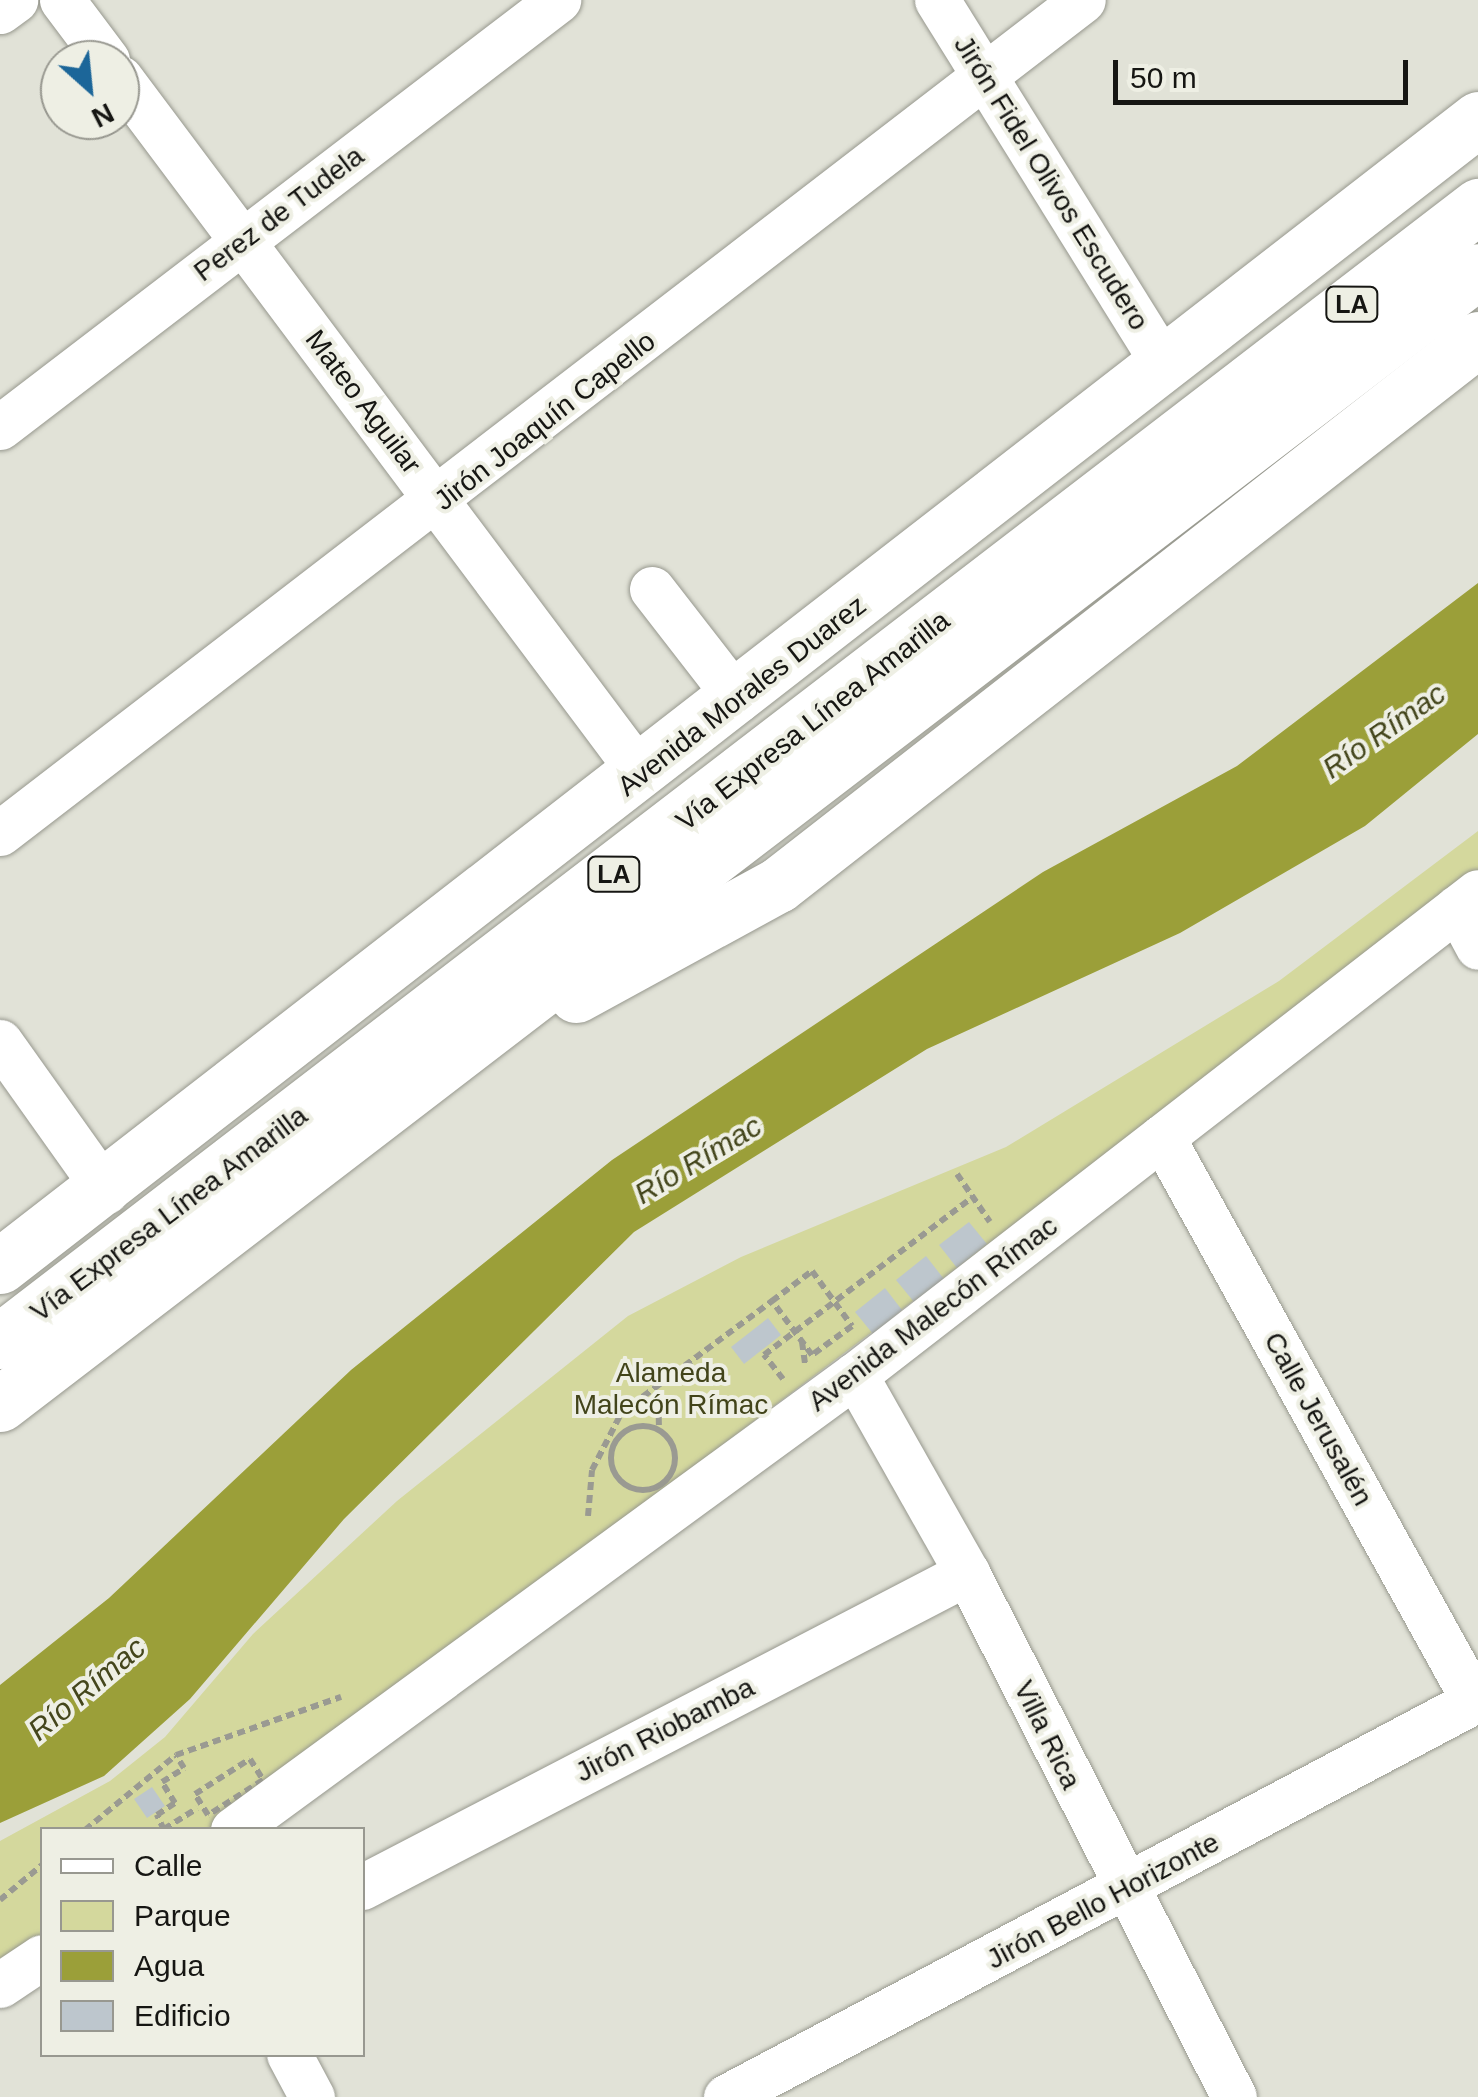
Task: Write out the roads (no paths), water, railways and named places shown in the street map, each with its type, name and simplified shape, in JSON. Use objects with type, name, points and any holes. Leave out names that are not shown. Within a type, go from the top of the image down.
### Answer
[{"type":"main road","name":"Avenida Morales Duarez","points":[[0,1266],[106,1191],[1478,119]]},
{"type":"main road","name":"Vía Expresa Línea Amarilla","points":[[0,1341],[1478,206]]},
{"type":"main road","name":"Vía Expresa Línea Amarilla","points":[[0,1404],[1478,271]]},
{"type":"main road","points":[[416,1083],[778,885],[1478,339]]},
{"type":"street","points":[[0,11],[14,0]]},
{"type":"street","points":[[62,0],[91,40]]},
{"type":"street","name":"Perez de Tudela","points":[[0,426],[558,0]]},
{"type":"street","name":"Jirón Fidel Olivos Escudero","points":[[937,0],[1165,366]]},
{"type":"street","name":"Jirón Joaquín Capello","points":[[0,832],[439,504],[1083,0]]},
{"type":"street","name":"Mateo Aguilar","points":[[140,105],[642,774]]},
{"type":"street","points":[[652,589],[738,700]]},
{"type":"street","points":[[1468,900],[1478,948]]},
{"type":"street","name":"Avenida Malecón Rímac","points":[[218,1817],[855,1375],[1468,900]]},
{"type":"street","points":[[0,1042],[106,1191]]},
{"type":"street","name":"Calle Jerusalén","points":[[1162,1137],[1476,1700]]},
{"type":"street","name":"Villa Rica","points":[[855,1375],[967,1572],[1124,1892],[1234,2097]]},
{"type":"street","name":"Jirón Riobamba","points":[[365,1885],[967,1572]]},
{"type":"street","name":"Jirón Bello Horizonte","points":[[726,2097],[1124,1892],[1476,1700]]},
{"type":"street","points":[[0,1985],[40,1958]]},
{"type":"street","points":[[291,2057],[312,2097]]},
{"type":"water","name":"Río Rímac","points":[[1478,583],[1478,734],[1365,826],[1180,933],[927,1049],[634,1232],[344,1519],[190,1699],[104,1776],[0,1823],[0,1685],[109,1598],[351,1370],[612,1160],[1043,872],[1237,766]]},
{"type":"park label","name":"Alameda Malecón Rímac","points":[[671,1389]]}]
